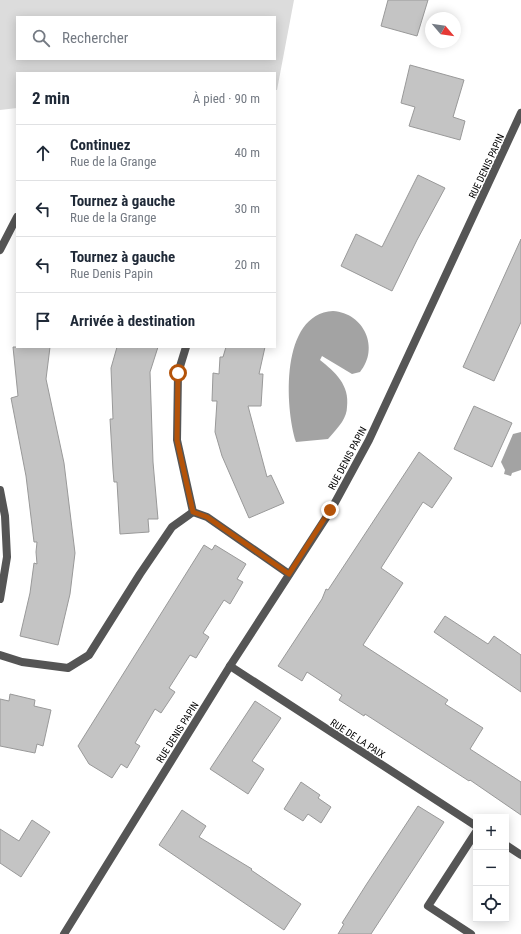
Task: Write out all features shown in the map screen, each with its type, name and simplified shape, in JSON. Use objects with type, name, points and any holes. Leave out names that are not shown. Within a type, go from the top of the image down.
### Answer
[{"type":"street","name":"RUE DENIS PAPIN","points":[[64,934],[230,666],[330,510],[369,440],[521,113]]},
{"type":"street","points":[[0,250],[16,219]]},
{"type":"street","points":[[186,348],[178,373],[177,440],[193,512]]},
{"type":"street","points":[[0,490],[5,516],[7,557],[0,599]]},
{"type":"street","points":[[193,512],[207,517],[289,574]]},
{"type":"street","points":[[0,655],[22,662],[68,668],[89,655],[140,574],[172,527],[193,512]]},
{"type":"street","name":"RUE DE LA PAIX","points":[[230,666],[473,824]]},
{"type":"street","points":[[470,934],[428,906],[473,837]]},
{"type":"street","points":[[509,847],[521,855]]},
{"type":"shaded area","points":[[0,0],[294,0],[277,90],[276,72],[16,72],[16,108],[0,110]]},
{"type":"shaded area","points":[[333,311],[344,313],[353,318],[360,325],[366,333],[369,353],[366,363],[360,372],[352,374],[322,356],[320,360],[336,374],[344,386],[347,399],[346,413],[342,422],[328,439],[296,442],[292,426],[289,386],[290,364],[295,345],[303,328],[316,316]]},
{"type":"shaded area","points":[[521,432],[521,470],[512,473],[511,476],[504,474],[505,470],[501,462],[513,434]]},
{"type":"building","points":[[388,0],[428,0],[417,36],[381,26]]},
{"type":"building","points":[[410,65],[464,80],[453,117],[465,121],[460,140],[409,126],[415,107],[401,103]]},
{"type":"building","points":[[418,175],[445,188],[392,291],[341,266],[356,234],[382,247]]},
{"type":"building","points":[[521,239],[521,322],[494,381],[463,367]]},
{"type":"building","points":[[13,347],[50,348],[46,379],[64,463],[75,553],[70,594],[58,645],[20,636],[30,593],[34,563],[37,564],[37,542],[34,542],[26,476],[11,398],[18,396]]},
{"type":"building","points":[[117,348],[158,348],[150,372],[153,462],[158,519],[148,519],[149,532],[120,534],[117,482],[114,482],[110,419],[113,419],[111,368]]},
{"type":"building","points":[[226,348],[265,348],[259,374],[263,374],[261,406],[248,406],[267,477],[271,475],[284,503],[249,518],[222,456],[215,432],[217,401],[212,401],[213,373],[219,374],[220,357],[223,357]]},
{"type":"building","points":[[474,406],[512,423],[492,467],[454,449]]},
{"type":"building","points":[[419,452],[452,478],[432,508],[423,502],[381,568],[403,583],[363,645],[448,700],[445,704],[483,728],[470,749],[521,782],[521,815],[470,780],[469,781],[365,714],[364,716],[339,700],[342,695],[307,672],[302,681],[278,666],[322,599],[326,589],[328,590]]},
{"type":"building","points":[[204,545],[212,550],[215,545],[246,564],[237,579],[243,582],[230,604],[224,600],[203,633],[209,637],[196,658],[190,655],[169,688],[175,692],[161,713],[155,709],[135,743],[140,746],[127,768],[121,764],[112,778],[89,764],[78,746]]},
{"type":"building","points":[[445,616],[488,644],[494,636],[521,655],[521,692],[434,632]]},
{"type":"building","points":[[10,694],[35,700],[34,706],[51,710],[43,746],[37,744],[35,753],[0,746],[0,699],[9,701]]},
{"type":"building","points":[[255,701],[281,718],[252,761],[264,769],[248,794],[210,769]]},
{"type":"building","points":[[301,782],[320,795],[318,798],[331,807],[321,823],[308,814],[303,821],[284,809]]},
{"type":"building","points":[[418,806],[444,822],[371,934],[338,934],[344,924],[342,923]]},
{"type":"building","points":[[182,810],[206,826],[199,837],[252,869],[251,870],[301,904],[284,930],[159,845]]},
{"type":"building","points":[[32,820],[50,832],[21,877],[0,863],[0,829],[19,841]]},
{"type":"route","points":[[178,373],[177,440],[193,512],[207,517],[289,574],[330,510]]}]
